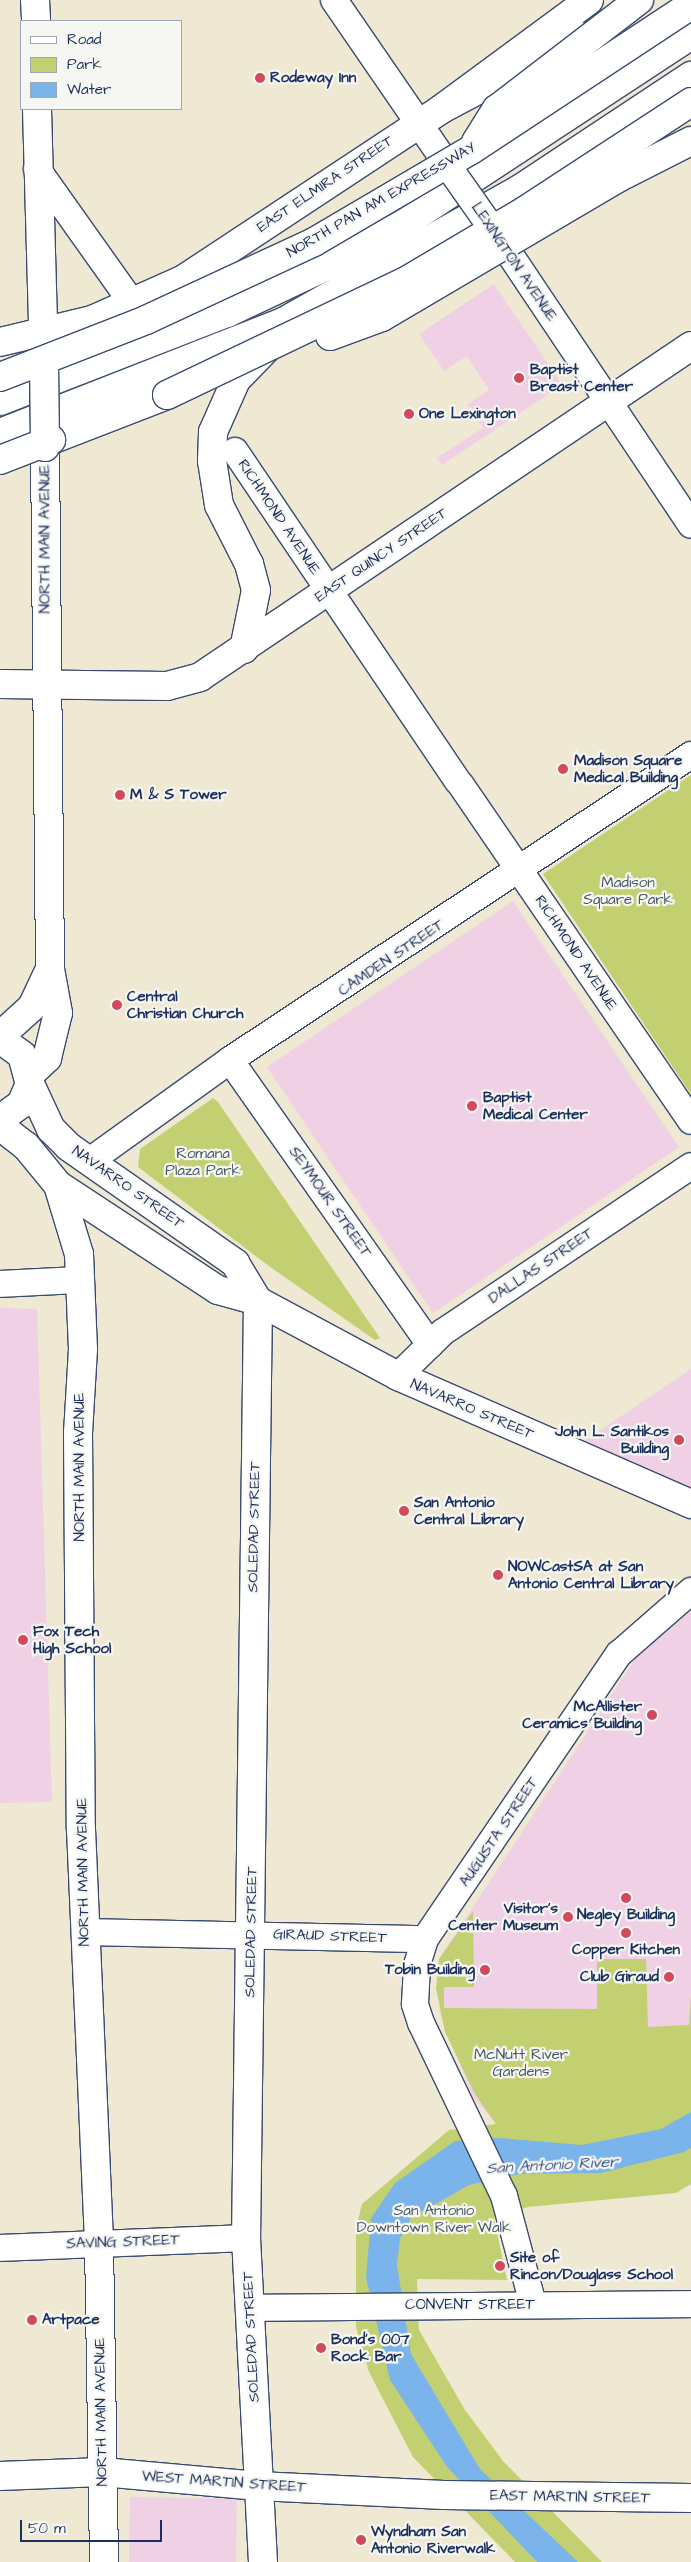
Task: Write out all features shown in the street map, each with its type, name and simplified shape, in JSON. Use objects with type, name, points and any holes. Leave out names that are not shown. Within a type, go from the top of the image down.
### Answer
[{"type":"main road","points":[[35,0],[36,20]]},
{"type":"main road","name":"EAST ELMIRA STREET","points":[[47,359],[133,304],[184,279],[428,117],[589,0]]},
{"type":"main road","points":[[471,150],[497,109],[639,0]]},
{"type":"main road","points":[[428,117],[647,0]]},
{"type":"main road","name":"NORTH PAN AM EXPRESSWAY","points":[[47,359],[146,320],[314,242],[471,150],[691,5]]},
{"type":"main road","name":"NORTH PAN AM EXPRESSWAY","points":[[47,359],[227,313],[344,256],[501,162],[691,34]]},
{"type":"main road","points":[[0,433],[224,348],[353,286],[520,189],[691,76]]},
{"type":"main road","points":[[167,395],[406,281],[526,210],[691,102]]},
{"type":"main road","name":"NORTH MAIN AVENUE","points":[[0,1119],[21,1104],[29,1079],[47,1058],[56,1030],[58,1013],[50,969],[46,685],[47,359],[37,169],[37,110]]},
{"type":"main road","points":[[0,460],[48,444],[167,395],[382,317],[595,191],[691,141]]},
{"type":"main road","points":[[244,649],[256,590],[249,564],[219,505],[212,461],[213,432],[223,403],[258,355],[353,286]]},
{"type":"main road","points":[[0,342],[47,359]]},
{"type":"main road","name":"EAST QUINCY STREET","points":[[0,684],[167,686],[200,677],[691,346]]},
{"type":"main road","points":[[0,377],[47,359]]},
{"type":"main road","points":[[0,402],[47,359]]},
{"type":"main road","name":"NORTH MAIN AVENUE","points":[[0,1037],[32,1007],[50,969]]},
{"type":"main road","name":"NAVARRO STREET","points":[[0,1037],[22,1055],[29,1079],[51,1129],[91,1160],[235,1263],[258,1301]]},
{"type":"main road","name":"NAVARRO STREET","points":[[0,1126],[26,1146],[58,1185],[218,1290],[258,1301],[398,1376],[691,1504]]},
{"type":"main road","name":"NORTH MAIN AVENUE","points":[[58,1185],[75,1236],[80,1280],[85,1932],[99,2242],[104,2562]]},
{"type":"main road","name":"SOLEDAD STREET","points":[[258,1301],[246,2238],[263,2562]]},
{"type":"main road","name":"WEST MARTIN STREET","points":[[0,2476],[102,2472],[258,2486],[448,2495]]},
{"type":"main road","name":"EAST MARTIN STREET","points":[[448,2495],[691,2498]]},
{"type":"street","name":"LEXINGTON AVENUE","points":[[334,0],[428,117],[448,166],[505,247],[691,525]]},
{"type":"street","points":[[37,169],[133,304]]},
{"type":"street","name":"RICHMOND AVENUE","points":[[235,451],[691,1121]]},
{"type":"street","name":"CAMDEN STREET","points":[[91,1160],[230,1060],[521,872],[691,755]]},
{"type":"street","name":"SEYMOUR STREET","points":[[230,1060],[430,1345]]},
{"type":"street","name":"DALLAS STREET","points":[[398,1376],[430,1345],[691,1166]]},
{"type":"street","points":[[0,1284],[80,1280]]},
{"type":"street","name":"AUGUSTA STREET","points":[[533,2304],[504,2196],[415,2004],[417,1965],[425,1939],[619,1654],[691,1591]]},
{"type":"street","name":"GIRAUD STREET","points":[[85,1932],[251,1932],[425,1939]]},
{"type":"street","name":"SAVING STREET","points":[[0,2248],[99,2242],[246,2238]]},
{"type":"street","name":"CONVENT STREET","points":[[249,2308],[691,2304]]},
{"type":"shaded area","name":"Baptist Breast Center","points":[[494,284],[562,385],[442,465],[437,458],[483,428],[467,405],[489,390],[467,356],[444,371],[419,334]]},
{"type":"shaded area","name":"Baptist Medical Center","points":[[513,901],[679,1147],[433,1313],[267,1067]]},
{"type":"shaded area","name":"Fox Tech High School","points":[[0,1308],[37,1309],[52,1802],[0,1803]]},
{"type":"shaded area","points":[[691,1369],[691,1490],[580,1444]]},
{"type":"shaded area","points":[[691,1611],[691,2081],[496,2124],[473,2097],[439,2011],[439,1959],[635,1659]]},
{"type":"shaded area","points":[[130,2497],[237,2499],[236,2562],[129,2562]]},
{"type":"green space","name":"Madison Square Park","points":[[691,775],[691,1094],[543,874]]},
{"type":"green space","name":"Romana Plaza Park","points":[[213,1098],[218,1102],[380,1338],[375,1340],[273,1269],[138,1167],[140,1149]]},
{"type":"green space","name":"San Antonio Downtown River Walk","points":[[473,1911],[474,1987],[444,1987],[444,2008],[597,2009],[597,1959],[646,1959],[648,2027],[689,2025],[691,1995],[691,2184],[676,2193],[528,2207],[494,2218],[507,2280],[417,2279],[419,2330],[465,2410],[503,2461],[602,2562],[515,2562],[413,2457],[369,2372],[356,2327],[356,2228],[362,2204],[449,2130],[496,2124],[475,2094],[445,2032],[436,1988],[439,1959]]},
{"type":"water","name":"San Antonio River","points":[[691,2112],[691,2148],[684,2152],[601,2173],[519,2174],[469,2185],[411,2218],[400,2239],[397,2265],[411,2354],[480,2469],[578,2562],[537,2562],[447,2467],[390,2380],[366,2278],[371,2218],[395,2183],[455,2141],[500,2138],[582,2145],[661,2129]]},
{"type":"place","name":"Rodeway Inn","points":[[260,78]]},
{"type":"place","name":"Baptist Breast Center","points":[[519,378]]},
{"type":"place","name":"One Lexington","points":[[409,414]]},
{"type":"place","name":"Madison Square Medical Building","points":[[563,769]]},
{"type":"place","name":"M & S Tower","points":[[120,795]]},
{"type":"place","name":"Central Christian Church","points":[[117,1005]]},
{"type":"place","name":"Baptist Medical Center","points":[[472,1106]]},
{"type":"place","name":"John L. Santikos Building","points":[[679,1440]]},
{"type":"place","name":"San Antonio Central Library","points":[[404,1511]]},
{"type":"place","name":"NOWCastSA at San Antonio Central Library","points":[[498,1575]]},
{"type":"place","name":"Fox Tech High School","points":[[23,1640]]},
{"type":"place","name":"McAllister Ceramics Building","points":[[652,1715]]},
{"type":"place","name":"Negley Building","points":[[626,1898]]},
{"type":"place","name":"Visitor's Center Museum","points":[[568,1917]]},
{"type":"place","name":"Copper Kitchen","points":[[626,1933]]},
{"type":"place","name":"Tobin Building","points":[[485,1970]]},
{"type":"place","name":"Club Giraud","points":[[669,1977]]},
{"type":"place","name":"Site of Rincon/Douglass School","points":[[500,2266]]},
{"type":"place","name":"Artpace","points":[[32,2320]]},
{"type":"place","name":"Bond’s 007 Rock Bar","points":[[321,2348]]},
{"type":"place","name":"Wyndham San Antonio Riverwalk","points":[[361,2540]]},
{"type":"park label","name":"McNutt River Gardens","points":[[521,2062]]}]
